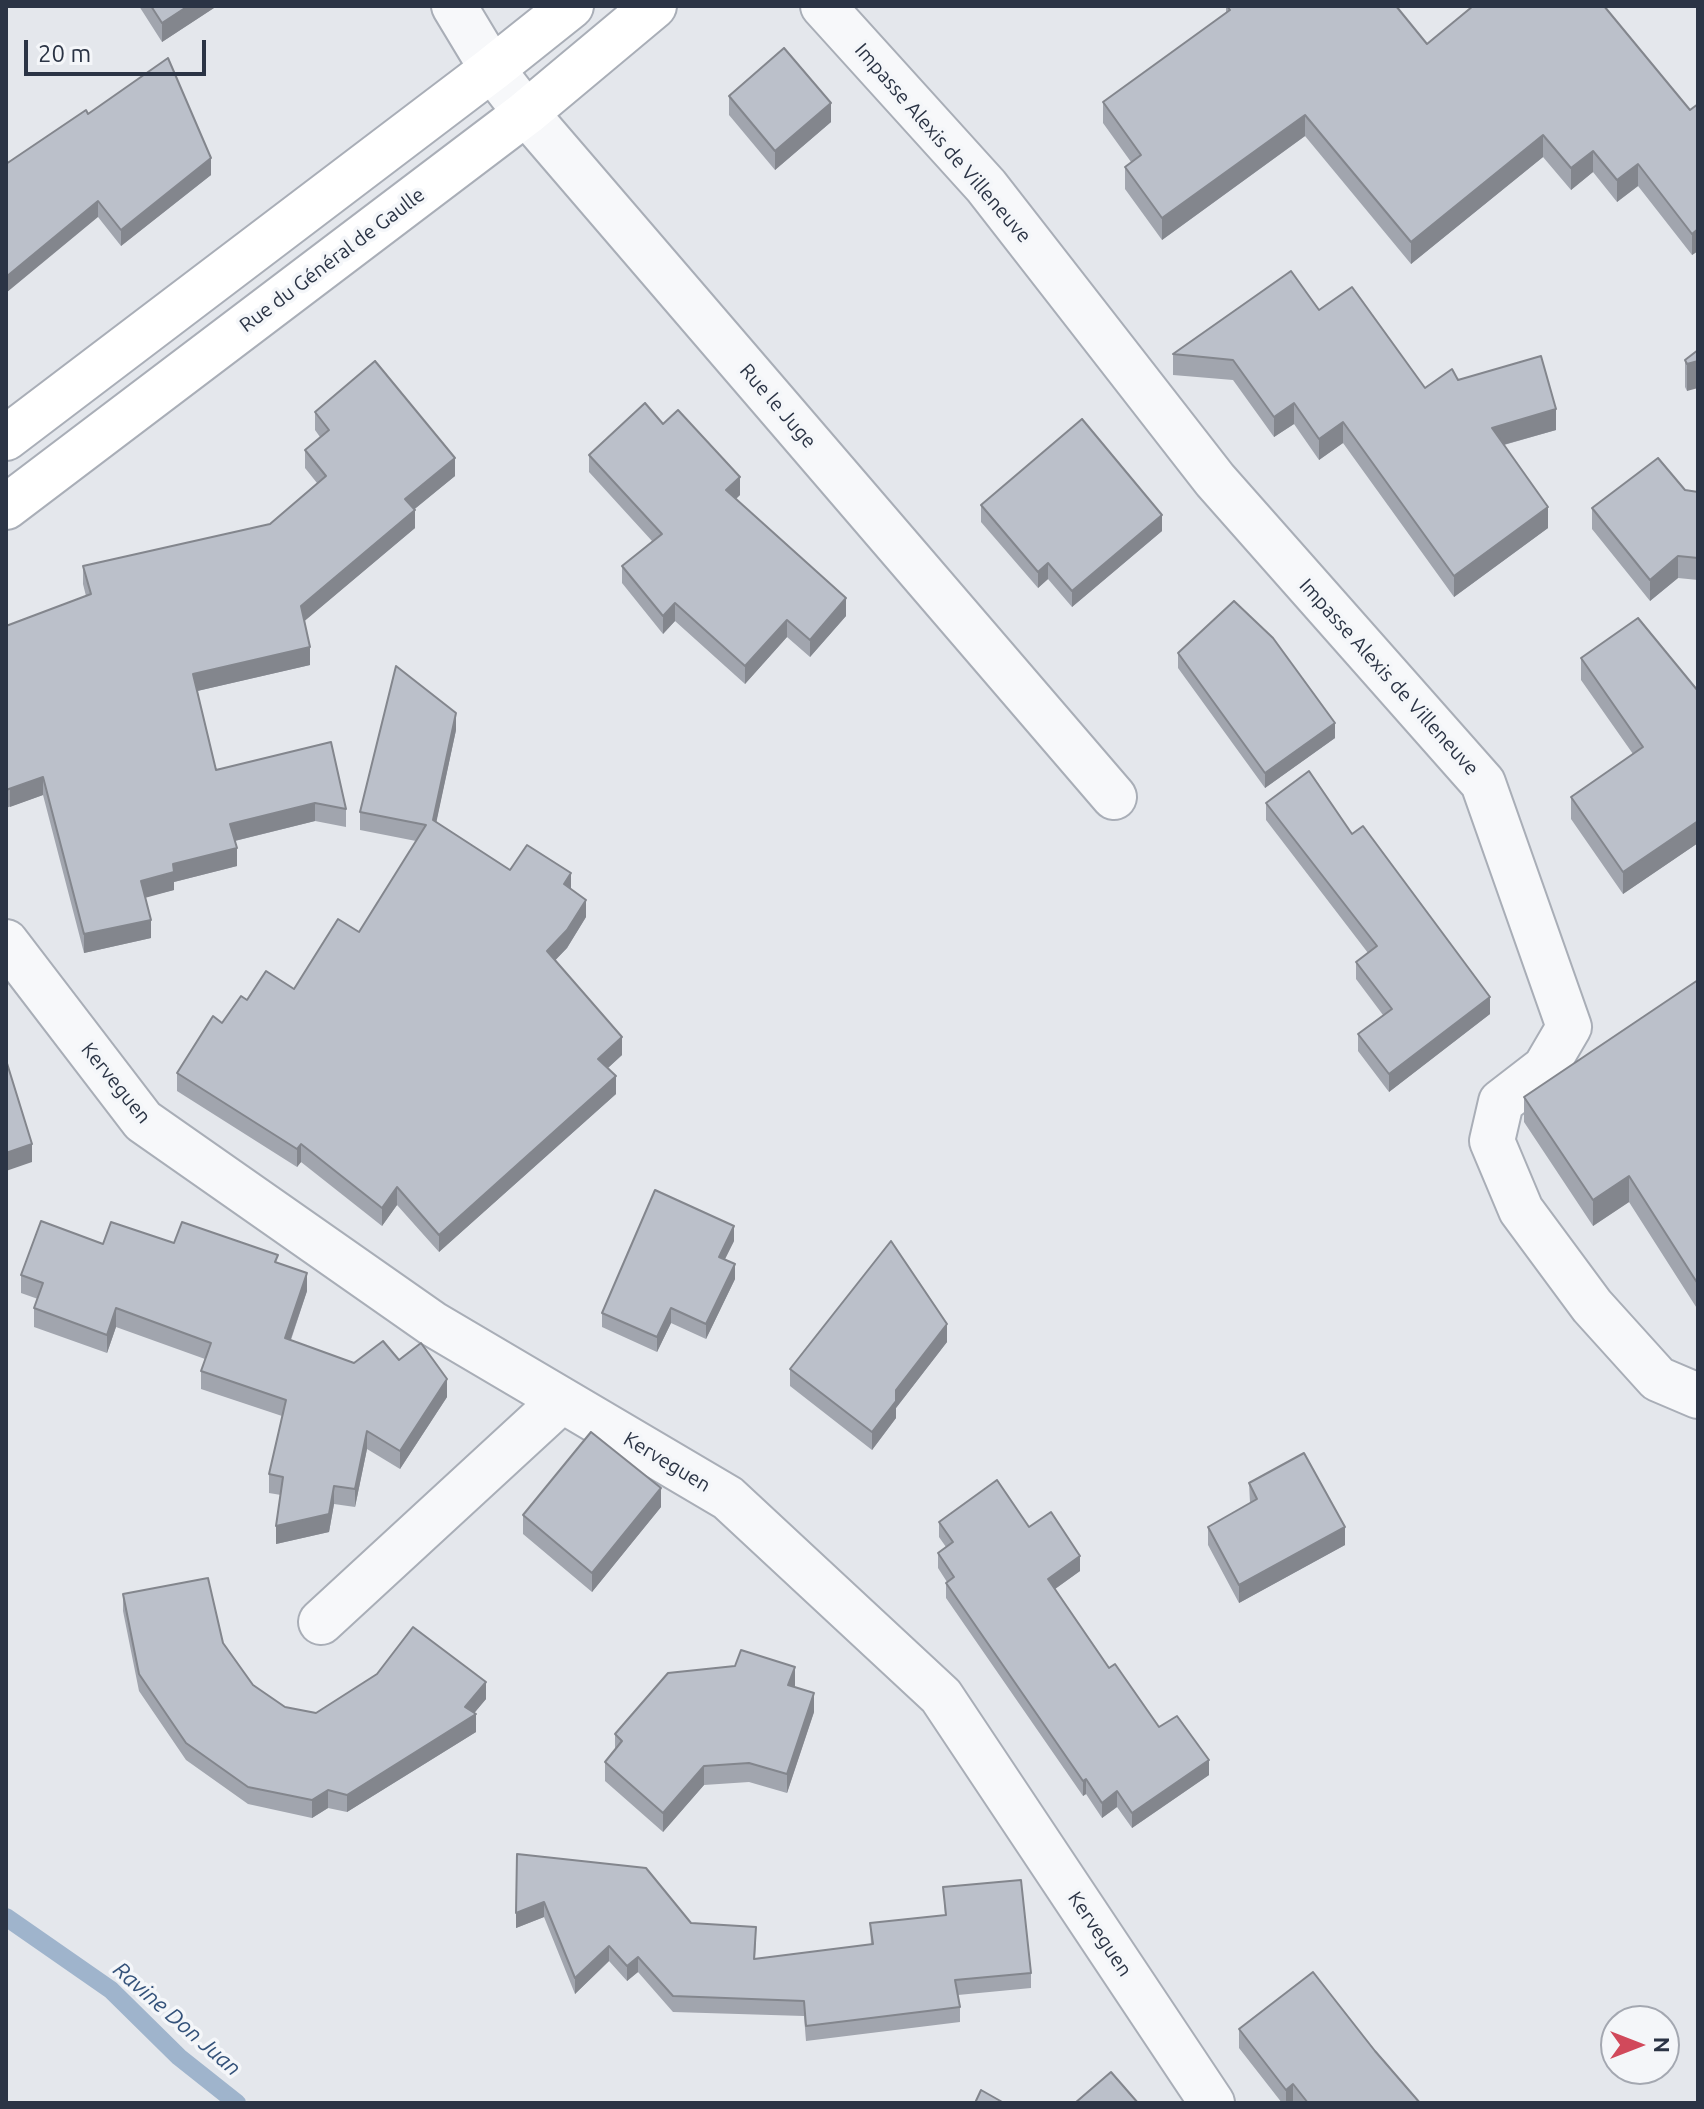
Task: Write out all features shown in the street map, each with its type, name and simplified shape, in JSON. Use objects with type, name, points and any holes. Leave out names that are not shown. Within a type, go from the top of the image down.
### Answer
[{"type":"main road","points":[[6,438],[571,6]]},
{"type":"main road","name":"Rue du Général de Gaulle","points":[[6,507],[526,113],[654,6]]},
{"type":"street","name":"Rue le Juge","points":[[454,6],[492,69],[526,113],[1114,797]]},
{"type":"street","name":"Impasse Alexis de Villeneuve","points":[[823,6],[986,186],[1215,480],[1483,783],[1569,1027],[1545,1068],[1501,1102],[1492,1141],[1521,1210],[1592,1306],[1658,1379],[1698,1396]]},
{"type":"street","name":"Kerveguen","points":[[6,942],[143,1121],[433,1324],[728,1498],[941,1696],[1212,2103]]},
{"type":"street","points":[[321,1622],[562,1400]]},
{"type":"building","points":[[151,6],[188,6],[162,23]]},
{"type":"building","points":[[1227,6],[1396,6],[1427,44],[1473,6],[1604,6],[1690,110],[1698,104],[1698,229],[1692,234],[1638,164],[1617,180],[1593,151],[1571,168],[1543,135],[1411,242],[1305,115],[1162,218],[1125,167],[1141,155],[1103,102],[1230,10]]},
{"type":"building","points":[[784,48],[831,103],[775,151],[729,96]]},
{"type":"building","points":[[168,58],[211,158],[121,230],[98,201],[6,277],[6,164],[86,110],[88,114]]},
{"type":"building","points":[[1291,271],[1319,310],[1352,287],[1425,388],[1452,369],[1458,380],[1541,356],[1556,409],[1492,428],[1548,507],[1454,576],[1343,422],[1319,439],[1294,403],[1274,417],[1233,360],[1173,354]]},
{"type":"building","points":[[1698,350],[1698,361],[1687,364],[1685,360]]},
{"type":"building","points":[[375,361],[455,458],[405,499],[415,510],[301,606],[310,647],[193,674],[216,770],[331,742],[346,809],[315,803],[230,824],[237,848],[173,864],[174,872],[141,881],[151,920],[84,934],[43,777],[6,790],[6,626],[91,594],[83,566],[270,524],[326,476],[305,450],[329,430],[315,412]]},
{"type":"building","points":[[645,403],[663,424],[678,410],[740,477],[726,490],[846,598],[810,640],[787,620],[745,666],[675,603],[663,616],[622,566],[662,534],[589,455]]},
{"type":"building","points":[[1082,419],[1162,515],[1072,591],[1048,563],[1038,572],[981,505]]},
{"type":"building","points":[[1658,458],[1685,490],[1698,492],[1698,558],[1678,556],[1650,580],[1592,508]]},
{"type":"building","points":[[1234,601],[1273,638],[1335,723],[1265,773],[1178,653]]},
{"type":"building","points":[[1638,618],[1698,691],[1698,821],[1623,872],[1571,797],[1643,747],[1581,658]]},
{"type":"building","points":[[396,666],[456,713],[433,820],[510,870],[527,845],[571,873],[564,884],[586,900],[567,930],[547,951],[622,1037],[598,1059],[616,1076],[439,1235],[397,1187],[382,1208],[301,1144],[297,1149],[177,1073],[213,1016],[222,1023],[241,996],[247,1000],[266,971],[294,989],[338,919],[359,932],[426,825],[360,812]]},
{"type":"building","points":[[1309,771],[1352,834],[1363,826],[1490,997],[1389,1074],[1358,1034],[1392,1009],[1356,962],[1377,946],[1266,803]]},
{"type":"building","points":[[1698,980],[1698,1284],[1629,1176],[1593,1200],[1524,1097]]},
{"type":"building","points":[[6,1060],[32,1144],[6,1153]]},
{"type":"building","points":[[655,1190],[734,1226],[719,1257],[735,1264],[706,1324],[671,1308],[657,1337],[602,1313]]},
{"type":"building","points":[[41,1221],[103,1244],[111,1222],[174,1243],[182,1222],[278,1255],[275,1262],[307,1273],[285,1338],[354,1363],[383,1341],[399,1360],[421,1343],[447,1379],[400,1451],[367,1431],[355,1489],[334,1486],[329,1514],[276,1526],[283,1477],[269,1474],[286,1400],[201,1371],[211,1343],[116,1308],[107,1335],[34,1308],[43,1283],[21,1275]]},
{"type":"building","points":[[891,1241],[947,1324],[896,1390],[896,1401],[872,1432],[790,1369]]},
{"type":"building","points":[[591,1432],[661,1488],[592,1573],[523,1515]]},
{"type":"building","points":[[1304,1453],[1345,1527],[1239,1585],[1208,1527],[1257,1499],[1249,1483]]},
{"type":"building","points":[[997,1480],[1029,1527],[1051,1512],[1080,1556],[1048,1579],[1109,1668],[1115,1664],[1159,1727],[1177,1716],[1209,1760],[1132,1813],[1117,1791],[1102,1803],[1086,1779],[1083,1781],[946,1583],[954,1577],[938,1553],[953,1542],[939,1522]]},
{"type":"building","points":[[208,1578],[223,1643],[253,1685],[285,1707],[316,1713],[377,1674],[413,1627],[486,1682],[465,1707],[476,1714],[347,1795],[328,1790],[312,1800],[248,1787],[186,1743],[139,1674],[123,1594]]},
{"type":"building","points":[[741,1650],[795,1667],[788,1685],[814,1693],[787,1774],[749,1763],[704,1766],[663,1813],[605,1762],[622,1741],[615,1734],[668,1673],[735,1666]]},
{"type":"building","points":[[517,1854],[646,1868],[691,1923],[756,1927],[754,1959],[873,1944],[870,1923],[946,1915],[943,1887],[1021,1880],[1031,1973],[955,1980],[960,2007],[806,2026],[804,2001],[673,1996],[638,1957],[627,1966],[609,1946],[575,1978],[544,1902],[516,1913]]},
{"type":"building","points":[[1313,1972],[1420,2103],[1308,2103],[1293,2084],[1286,2090],[1239,2029]]},
{"type":"building","points":[[1111,2072],[1138,2103],[1075,2103]]},
{"type":"building","points":[[981,2090],[1004,2103],[975,2103]]},
{"type":"waterway","name":"Ravine Don Juan","points":[[6,1917],[111,1990],[179,2057],[237,2103]]}]
